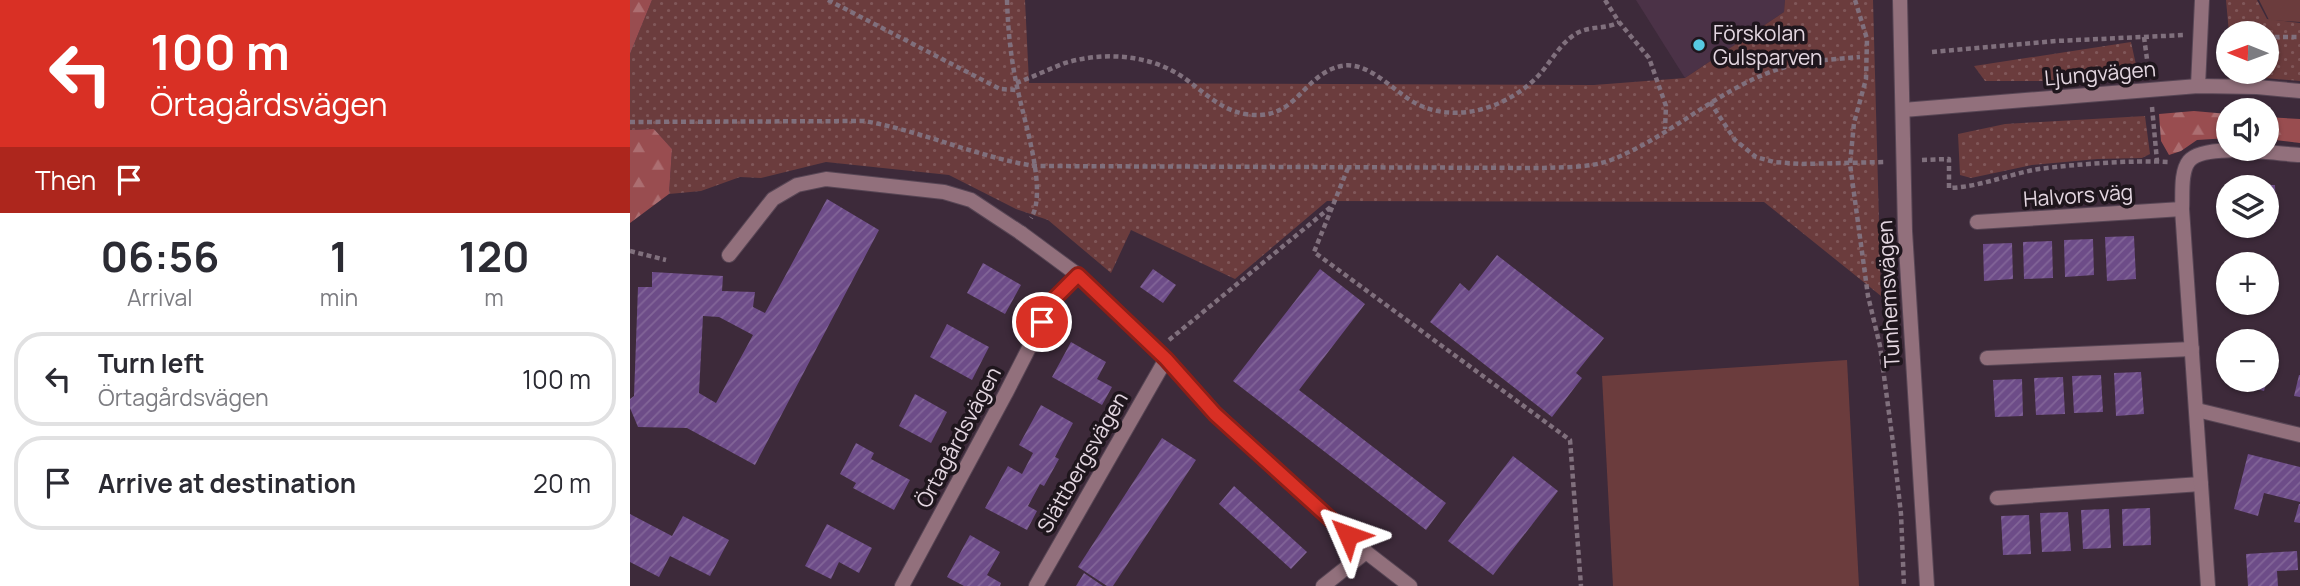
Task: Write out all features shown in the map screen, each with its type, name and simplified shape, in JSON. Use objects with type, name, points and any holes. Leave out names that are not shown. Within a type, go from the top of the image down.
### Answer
[{"type":"street","name":"Tunhemsvägen","points":[[1899,0],[1905,231],[1927,586]]},
{"type":"street","points":[[2198,86],[2202,0]]},
{"type":"street","name":"Ljungvägen","points":[[1903,110],[2198,86],[2257,87],[2300,92]]},
{"type":"street","points":[[2208,586],[2182,209],[2184,180],[2188,162],[2199,154],[2249,151],[2300,155]]},
{"type":"street","points":[[729,255],[773,199],[797,185],[826,179],[953,195],[971,200],[1078,275],[1161,355],[1215,414],[1366,552],[1410,586]]},
{"type":"street","name":"Halvors väg","points":[[1977,222],[2182,209]]},
{"type":"street","name":"Örtagårdsvägen","points":[[902,586],[1054,299],[1078,275]]},
{"type":"street","points":[[1987,358],[2192,349]]},
{"type":"street","name":"Slättbergsvägen","points":[[1036,586],[1161,355]]},
{"type":"street","points":[[2197,410],[2300,435]]},
{"type":"street","points":[[1997,498],[2201,485]]},
{"type":"street","points":[[1324,586],[1366,552]]},
{"type":"path","points":[[828,0],[1000,89],[1017,90]]},
{"type":"path","points":[[1007,0],[1017,90],[1035,166],[1037,209],[1021,233]]},
{"type":"path","points":[[1605,0],[1619,22],[1649,58],[1666,106],[1665,130]]},
{"type":"path","points":[[1855,0],[1867,39],[1866,79],[1854,123],[1850,163],[1868,296],[1880,346],[1893,443],[1901,514],[1904,586]]},
{"type":"path","points":[[1016,83],[1066,63],[1115,56],[1159,65],[1179,75],[1220,105],[1255,115],[1272,114],[1288,107],[1328,72],[1341,66],[1354,66],[1370,72],[1419,105],[1439,111],[1475,111],[1502,103],[1523,91],[1576,33],[1591,27],[1612,26],[1619,22]]},
{"type":"path","points":[[1932,52],[2056,41],[2200,35]]},
{"type":"path","points":[[2279,37],[2300,37]]},
{"type":"path","points":[[630,122],[864,121],[892,125],[1004,161],[1035,166],[1585,166],[1611,160],[1734,88],[1767,73],[1805,62],[1860,57]]},
{"type":"path","points":[[1710,102],[1735,140],[1756,157],[1774,162],[1850,163],[1949,159],[1950,188],[1967,187],[1997,177],[2041,169],[2157,161],[2188,162]]},
{"type":"path","points":[[1349,167],[1314,252],[1570,440],[1581,586]]},
{"type":"path","points":[[1161,355],[1333,205]]},
{"type":"path","points":[[630,251],[666,260]]},
{"type":"shaded area","points":[[652,0],[1025,0],[1029,83],[1594,85],[1685,78],[1784,12],[1785,0],[1873,0],[1881,296],[1764,202],[1327,201],[1235,279],[1131,230],[1111,273],[1048,220],[1016,209],[949,175],[826,162],[761,178],[740,177],[701,191],[669,194],[672,149],[654,129],[630,130],[630,54]]},
{"type":"shaded area","name":"Förskolan Gulsparven","points":[[1636,0],[1785,0],[1784,12],[1685,78]]},
{"type":"shaded area","points":[[2226,0],[2257,0],[2267,19],[2300,23],[2300,81],[2279,79],[2279,21],[2228,21]]},
{"type":"shaded area","points":[[2259,0],[2300,0],[2300,22],[2269,20]]},
{"type":"shaded area","points":[[2131,42],[2136,65],[2056,81],[1985,81],[1974,66]]},
{"type":"shaded area","points":[[2145,116],[2150,154],[2142,158],[2032,165],[1971,178],[1960,175],[1958,134],[2005,124]]},
{"type":"shaded area","points":[[1847,360],[1859,586],[1613,586],[1602,376]]},
{"type":"green space","points":[[630,0],[652,0],[630,54]]},
{"type":"green space","points":[[2194,111],[2216,113],[2216,139],[2197,140],[2181,151],[2169,155],[2161,141],[2159,114]]},
{"type":"green space","points":[[2279,118],[2300,119],[2300,143],[2279,141]]},
{"type":"green space","points":[[654,129],[672,149],[669,194],[630,223],[630,130]]},
{"type":"building","points":[[827,199],[879,230],[755,465],[687,428],[638,427],[630,408],[630,399],[634,396],[638,287],[652,287],[652,272],[723,276],[722,291],[755,292],[753,307],[765,313]],"holes":[[[703,316],[719,317],[753,335],[716,403],[699,393]]]},
{"type":"building","points":[[2134,236],[2136,279],[2107,281],[2105,237]]},
{"type":"building","points":[[2093,239],[2094,275],[2065,277],[2064,240]]},
{"type":"building","points":[[2052,241],[2053,278],[2024,279],[2023,242]]},
{"type":"building","points":[[2012,243],[2013,279],[1984,281],[1983,244]]},
{"type":"building","points":[[1497,255],[1604,338],[1576,373],[1582,378],[1552,417],[1430,322],[1460,283],[1469,291]]},
{"type":"building","points":[[983,263],[1021,285],[1005,314],[967,293]]},
{"type":"building","points":[[1153,269],[1176,285],[1163,303],[1140,287]]},
{"type":"building","points":[[1320,269],[1365,304],[1299,390],[1446,503],[1426,530],[1233,381]]},
{"type":"building","points":[[947,324],[989,347],[972,380],[930,357]]},
{"type":"building","points":[[1071,342],[1106,362],[1097,379],[1112,387],[1102,405],[1052,377]]},
{"type":"building","points":[[2141,372],[2144,414],[2116,416],[2114,373]]},
{"type":"building","points":[[2101,375],[2103,412],[2074,413],[2072,376]]},
{"type":"building","points":[[2300,375],[2300,397],[2294,396]]},
{"type":"building","points":[[2063,377],[2065,414],[2036,415],[2034,378]]},
{"type":"building","points":[[2022,379],[2023,416],[1995,417],[1993,380]]},
{"type":"building","points":[[915,394],[947,412],[931,443],[899,426]]},
{"type":"building","points":[[1041,405],[1073,423],[1055,457],[1059,459],[1044,486],[1040,484],[1028,506],[1037,511],[1027,530],[985,508],[1008,466],[1022,474],[1033,453],[1019,445]]},
{"type":"building","points":[[1162,438],[1196,460],[1113,586],[1107,586],[1078,567]]},
{"type":"building","points":[[856,443],[874,453],[871,459],[910,480],[894,510],[853,488],[856,483],[840,474]]},
{"type":"building","points":[[2248,454],[2300,467],[2300,502],[2264,493],[2258,516],[2234,509]]},
{"type":"building","points":[[1513,456],[1558,491],[1493,575],[1448,541]]},
{"type":"building","points":[[1234,486],[1307,552],[1291,569],[1219,504]]},
{"type":"building","points":[[2300,504],[2300,523],[2294,522]]},
{"type":"building","points":[[2150,508],[2151,545],[2123,546],[2122,509]]},
{"type":"building","points":[[2109,509],[2111,548],[2083,549],[2081,510]]},
{"type":"building","points":[[2068,512],[2071,551],[2042,552],[2040,513]]},
{"type":"building","points":[[630,514],[672,536],[683,516],[729,540],[710,576],[670,556],[659,577],[630,562]]},
{"type":"building","points":[[2029,515],[2031,554],[2003,555],[2001,516]]},
{"type":"building","points":[[827,524],[872,548],[859,573],[839,562],[831,579],[805,566]]},
{"type":"building","points":[[970,535],[1000,552],[987,575],[1001,583],[1000,586],[964,586],[947,577]]},
{"type":"building","points":[[2297,551],[2298,570],[2277,571],[2278,586],[2248,586],[2246,554]]},
{"type":"building","points":[[1084,573],[1103,586],[1076,586]]},
{"type":"place","name":"Förskolan Gulsparven","points":[[1699,45]]},
{"type":"route","points":[[1042,322],[1054,299],[1078,275],[1166,359],[1215,414],[1348,535]]}]
